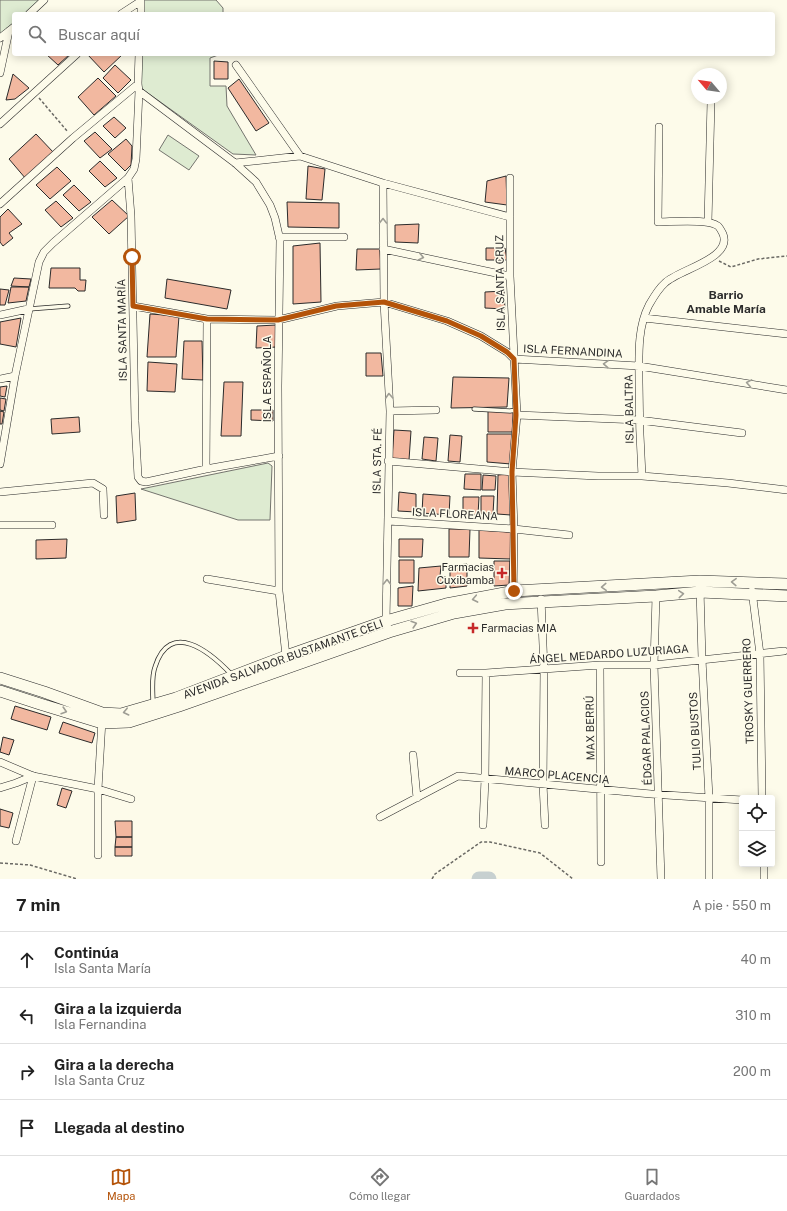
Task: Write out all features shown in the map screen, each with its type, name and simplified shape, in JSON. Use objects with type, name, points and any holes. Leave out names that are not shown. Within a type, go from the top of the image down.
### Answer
[{"type":"main road","name":"AVENIDA SALVADOR BUSTAMANTE CELI","points":[[0,691],[40,704],[102,718],[129,722],[179,706],[286,656],[386,621],[446,604],[514,591],[700,587],[752,583],[787,584]]},
{"type":"main road","name":"AVENIDA SALVADOR BUSTAMANTE CELI","points":[[0,678],[44,692],[102,718],[122,714],[234,681],[454,613],[513,604],[656,596],[700,587],[752,594],[787,596]]},
{"type":"main road","points":[[40,704],[44,692]]},
{"type":"street","points":[[31,12],[44,0]]},
{"type":"street","points":[[124,12],[141,0]]},
{"type":"street","points":[[141,0],[141,12]]},
{"type":"street","points":[[0,38],[12,29]]},
{"type":"street","points":[[0,73],[12,29]]},
{"type":"street","points":[[0,124],[75,56]]},
{"type":"street","points":[[0,464],[15,376],[39,262],[44,252],[53,242],[128,178],[134,169],[136,159],[139,56]]},
{"type":"street","points":[[236,65],[300,156]]},
{"type":"street","points":[[0,204],[73,138],[139,88]]},
{"type":"street","name":"ISLA ESPAÑOLA","points":[[139,88],[235,163],[256,182],[270,205],[275,218],[279,237],[280,278],[278,320],[279,590],[286,656]]},
{"type":"street","points":[[708,222],[711,104]]},
{"type":"street","points":[[659,127],[658,222],[708,222],[718,226],[724,235],[722,248],[714,257]]},
{"type":"street","points":[[235,163],[300,156],[383,183],[510,217]]},
{"type":"street","name":"ISLA SANTA MARÍA","points":[[128,178],[131,216],[135,428],[138,477],[141,481],[146,482],[206,469]]},
{"type":"street","name":"ISLA SANTA CRUZ","points":[[510,178],[510,276],[516,412],[512,472],[514,528],[513,604]]},
{"type":"street","name":"ISLA STA. FÉ","points":[[383,183],[384,302],[390,410],[386,621],[389,632]]},
{"type":"street","points":[[279,237],[344,237]]},
{"type":"street","points":[[383,249],[510,276]]},
{"type":"street","name":"ISLA BALTRA","points":[[642,476],[639,420],[639,366],[641,329],[644,318],[650,304],[666,282],[714,257]]},
{"type":"street","name":"ISLA FERNANDINA","points":[[133,306],[207,319],[278,320],[336,306],[384,302],[447,321],[481,336],[507,352],[514,359],[639,366],[787,390]]},
{"type":"street","points":[[0,315],[28,309]]},
{"type":"street","points":[[644,318],[787,334]]},
{"type":"street","points":[[207,319],[206,469],[279,456]]},
{"type":"street","points":[[0,379],[15,376]]},
{"type":"street","points":[[390,410],[436,410]]},
{"type":"street","points":[[516,412],[639,420],[742,433]]},
{"type":"street","points":[[388,461],[512,472],[598,476],[642,476],[728,483],[787,490]]},
{"type":"street","points":[[0,492],[93,483],[103,489],[104,514]]},
{"type":"street","name":"ISLA FLOREANA","points":[[388,521],[514,528],[569,535]]},
{"type":"street","points":[[0,525],[52,525]]},
{"type":"street","points":[[207,579],[279,590]]},
{"type":"street","name":"TROSKY GUERRERO","points":[[752,583],[752,594],[760,654],[762,795]]},
{"type":"street","name":"TULIO BUSTOS","points":[[700,587],[709,798],[709,879]]},
{"type":"street","points":[[541,591],[544,670],[543,784],[545,825]]},
{"type":"street","name":"ÉDGAR PALACIOS","points":[[656,596],[654,665],[659,794],[660,879]]},
{"type":"street","name":"ÁNGEL MEDARDO LUZURIAGA","points":[[460,673],[486,673],[600,666],[654,665],[784,651]]},
{"type":"street","name":"MAX BERRÚ","points":[[600,666],[602,790],[601,862]]},
{"type":"street","points":[[483,825],[486,673]]},
{"type":"street","points":[[98,856],[98,789],[102,718]]},
{"type":"street","points":[[413,755],[417,798]]},
{"type":"street","points":[[0,762],[33,776],[98,789],[131,799]]},
{"type":"street","points":[[0,788],[33,776]]},
{"type":"street","points":[[16,841],[33,776]]},
{"type":"street","name":"MARCO PLACENCIA","points":[[380,817],[458,776],[602,790],[739,800]]},
{"type":"street","points":[[764,867],[764,879]]},
{"type":"lane","points":[[28,309],[68,306]]},
{"type":"lane","points":[[474,409],[516,412]]},
{"type":"lane","points":[[153,705],[153,681],[155,667],[161,654],[168,646],[180,642],[194,645],[211,656],[234,681]]},
{"type":"path","points":[[34,92],[73,138]]},
{"type":"path","points":[[714,257],[720,262],[731,267],[758,259],[787,256]]},
{"type":"path","points":[[432,879],[435,874],[481,842],[490,842],[540,853],[573,879]]},
{"type":"path","points":[[0,863],[30,864],[77,879]]},
{"type":"green space","points":[[0,0],[44,0],[31,12],[12,12],[12,29],[0,38]]},
{"type":"green space","points":[[143,0],[216,0],[223,8],[223,12],[142,12]]},
{"type":"green space","points":[[141,56],[216,56],[210,58],[210,86],[226,86],[227,106],[256,155],[233,154],[141,87]]},
{"type":"green space","points":[[168,135],[199,156],[189,170],[159,150]]},
{"type":"green space","points":[[268,463],[272,466],[270,520],[238,520],[141,489]]},
{"type":"building","points":[[48,56],[68,56],[58,65]]},
{"type":"building","points":[[89,56],[121,56],[104,72]]},
{"type":"building","points":[[214,61],[228,62],[228,79],[214,79]]},
{"type":"building","points":[[115,65],[131,80],[118,93],[103,78]]},
{"type":"building","points":[[13,74],[29,88],[15,99],[6,100]]},
{"type":"building","points":[[98,78],[116,96],[94,115],[78,97]]},
{"type":"building","points":[[239,79],[269,123],[256,131],[228,88]]},
{"type":"building","points":[[114,117],[126,128],[115,138],[103,126]]},
{"type":"building","points":[[95,132],[112,149],[100,158],[84,141]]},
{"type":"building","points":[[36,134],[54,153],[26,179],[9,159]]},
{"type":"building","points":[[126,139],[132,146],[131,165],[125,171],[108,154]]},
{"type":"building","points":[[100,161],[117,178],[105,187],[89,171]]},
{"type":"building","points":[[308,166],[325,169],[322,200],[306,199]]},
{"type":"building","points":[[57,167],[71,181],[50,199],[36,185]]},
{"type":"building","points":[[506,176],[507,205],[485,202],[487,181]]},
{"type":"building","points":[[74,185],[91,202],[79,211],[63,195]]},
{"type":"building","points":[[112,200],[129,216],[109,234],[92,217]]},
{"type":"building","points":[[56,201],[73,218],[61,227],[45,210]]},
{"type":"building","points":[[287,202],[339,203],[339,228],[288,227]]},
{"type":"building","points":[[8,209],[22,224],[9,233],[13,238],[3,246],[0,242],[0,217]]},
{"type":"building","points":[[419,224],[418,243],[395,242],[395,225]]},
{"type":"building","points":[[320,243],[321,302],[293,304],[293,246]]},
{"type":"building","points":[[486,248],[505,248],[507,260],[486,260]]},
{"type":"building","points":[[357,249],[380,249],[381,269],[356,270]]},
{"type":"building","points":[[51,268],[80,268],[80,280],[86,280],[85,291],[78,291],[75,288],[49,288]]},
{"type":"building","points":[[14,278],[31,279],[29,287],[11,286]]},
{"type":"building","points":[[167,279],[231,290],[227,309],[165,298]]},
{"type":"building","points":[[11,287],[29,287],[26,301],[8,303]]},
{"type":"building","points":[[0,289],[9,290],[5,305],[0,305]]},
{"type":"building","points":[[504,291],[505,309],[485,308],[485,292]]},
{"type":"building","points":[[150,314],[179,316],[176,357],[147,357]]},
{"type":"building","points":[[21,318],[16,347],[0,344],[0,322]]},
{"type":"building","points":[[276,325],[277,347],[256,348],[257,326]]},
{"type":"building","points":[[184,341],[202,341],[203,380],[182,379]]},
{"type":"building","points":[[366,353],[381,353],[383,376],[366,376]]},
{"type":"building","points":[[148,362],[177,364],[175,392],[147,391]]},
{"type":"building","points":[[453,377],[509,378],[507,407],[451,408]]},
{"type":"building","points":[[224,382],[243,382],[241,436],[221,436]]},
{"type":"building","points":[[7,386],[5,397],[0,396],[0,387]]},
{"type":"building","points":[[0,398],[6,399],[4,411],[0,410]]},
{"type":"building","points":[[251,410],[273,410],[273,421],[251,420]]},
{"type":"building","points":[[0,411],[4,412],[2,424],[0,424]]},
{"type":"building","points":[[488,411],[513,412],[513,432],[488,432]]},
{"type":"building","points":[[79,417],[80,432],[52,434],[51,419]]},
{"type":"building","points":[[394,430],[411,431],[409,460],[392,458]]},
{"type":"building","points":[[487,434],[512,434],[511,464],[487,462]]},
{"type":"building","points":[[450,435],[462,436],[460,462],[448,461]]},
{"type":"building","points":[[424,437],[438,438],[436,461],[422,459]]},
{"type":"building","points":[[465,474],[481,474],[481,490],[464,489]]},
{"type":"building","points":[[510,474],[511,515],[497,514],[498,475]]},
{"type":"building","points":[[483,475],[496,476],[495,490],[482,490]]},
{"type":"building","points":[[399,492],[416,494],[416,512],[398,511]]},
{"type":"building","points":[[135,493],[136,520],[117,523],[116,496]]},
{"type":"building","points":[[423,494],[450,496],[449,515],[422,513]]},
{"type":"building","points":[[481,496],[494,496],[493,514],[481,514]]},
{"type":"building","points":[[463,497],[479,497],[478,515],[463,514]]},
{"type":"building","points":[[449,529],[470,529],[469,557],[449,557]]},
{"type":"building","points":[[479,530],[511,532],[511,559],[479,558]]},
{"type":"building","points":[[67,539],[66,558],[36,559],[36,540]]},
{"type":"building","points":[[399,539],[423,539],[422,557],[399,557]]},
{"type":"building","points":[[399,560],[414,560],[414,583],[399,583]]},
{"type":"building","name":"Farmacias Cuxibamba","points":[[494,561],[510,561],[509,585],[494,586]]},
{"type":"building","points":[[467,564],[467,586],[450,588],[450,566]]},
{"type":"building","points":[[441,566],[440,576],[446,577],[446,588],[418,591],[419,568]]},
{"type":"building","points":[[413,586],[412,606],[398,606],[398,588]]},
{"type":"building","points":[[15,706],[51,717],[47,730],[11,719]]},
{"type":"building","points":[[63,722],[95,733],[92,743],[59,733]]},
{"type":"building","points":[[3,737],[14,740],[9,755],[0,752]]},
{"type":"building","points":[[62,788],[72,791],[66,808],[57,805]]},
{"type":"building","points":[[0,809],[13,813],[9,828],[0,826]]},
{"type":"building","points":[[115,821],[132,821],[132,837],[116,837]]},
{"type":"building","points":[[116,837],[132,837],[132,847],[115,847]]},
{"type":"building","points":[[115,847],[132,847],[132,856],[115,856]]},
{"type":"waterway","points":[[479,879],[489,879]]},
{"type":"place","name":"Farmacias Cuxibamba","points":[[502,573]]},
{"type":"place","name":"Farmacias MIA","points":[[473,628]]},
{"type":"district","name":"Barrio Amable María","points":[[726,302]]},
{"type":"route","points":[[132,257],[133,306],[207,319],[278,320],[336,306],[384,302],[447,321],[481,336],[507,352],[514,359],[516,410],[512,472],[514,591]]}]
